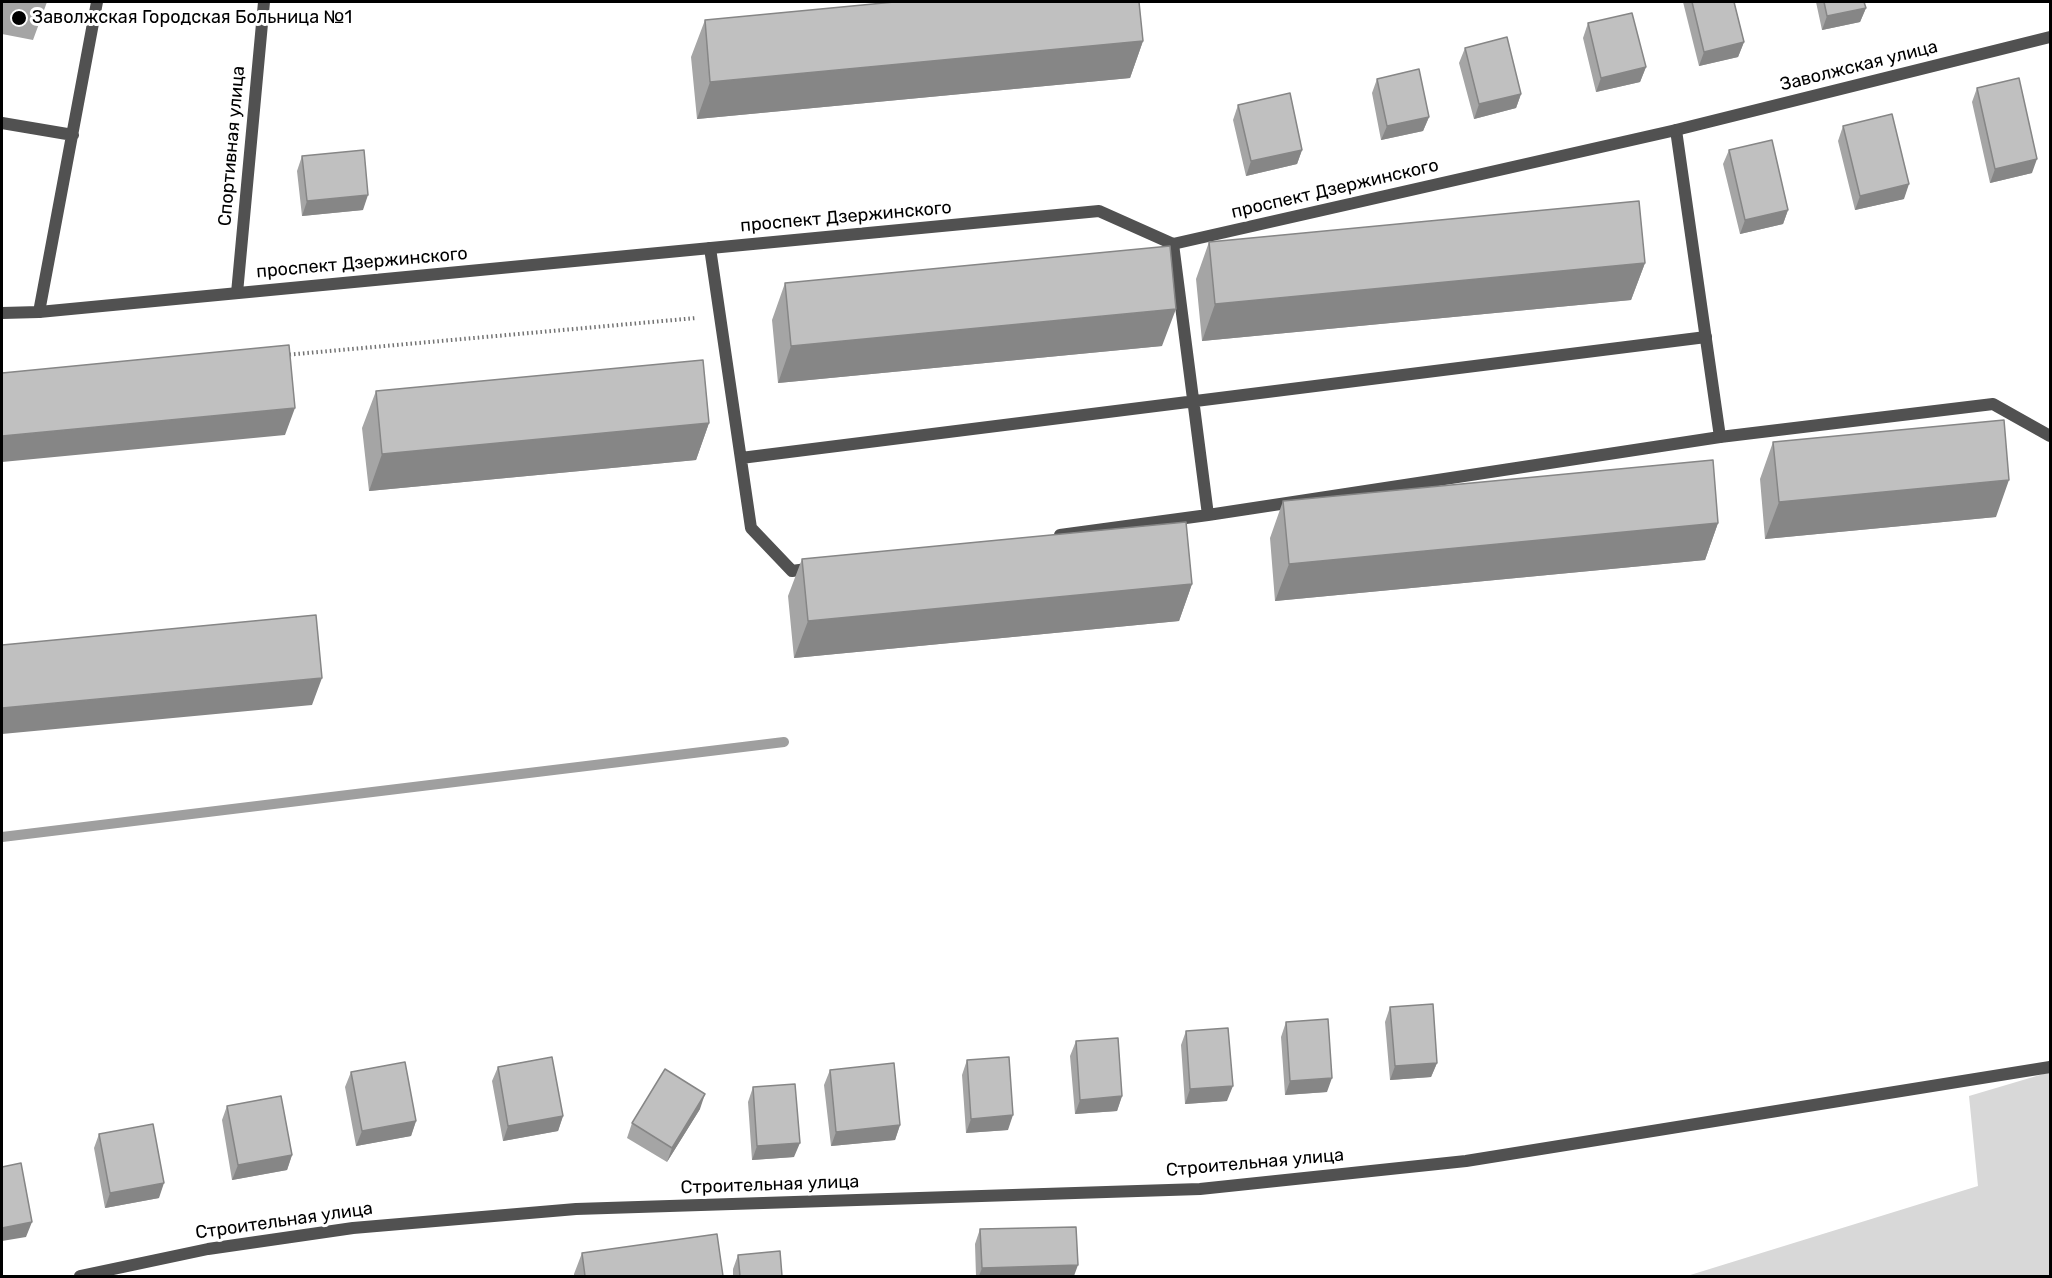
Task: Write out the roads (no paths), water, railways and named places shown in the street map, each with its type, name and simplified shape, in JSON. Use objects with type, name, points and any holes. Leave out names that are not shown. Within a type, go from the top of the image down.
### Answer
[{"type":"street","points":[[39,312],[98,2]]},
{"type":"street","name":"Спортивная улица","points":[[237,293],[264,2]]},
{"type":"street","name":"Заволжская улица","points":[[1676,130],[2050,37]]},
{"type":"street","points":[[2,123],[73,135]]},
{"type":"street","points":[[1676,130],[1720,437]]},
{"type":"street","name":"проспект Дзержинского","points":[[2,313],[39,312],[1099,211],[1173,244],[1676,130]]},
{"type":"street","points":[[1173,244],[1208,515]]},
{"type":"street","points":[[710,248],[751,528],[792,571],[826,566]]},
{"type":"street","points":[[741,458],[1706,337]]},
{"type":"street","points":[[1046,536],[1208,515],[1720,437],[1993,404],[2050,436]]},
{"type":"street","name":"Строительная улица","points":[[80,1276],[208,1249],[353,1228],[565,1210],[1200,1189],[1466,1161],[2050,1067]]},
{"type":"waterway","points":[[2,837],[784,742]]},
{"type":"place","name":"Заволжская Городская Больница №1","points":[[19,18]]}]
